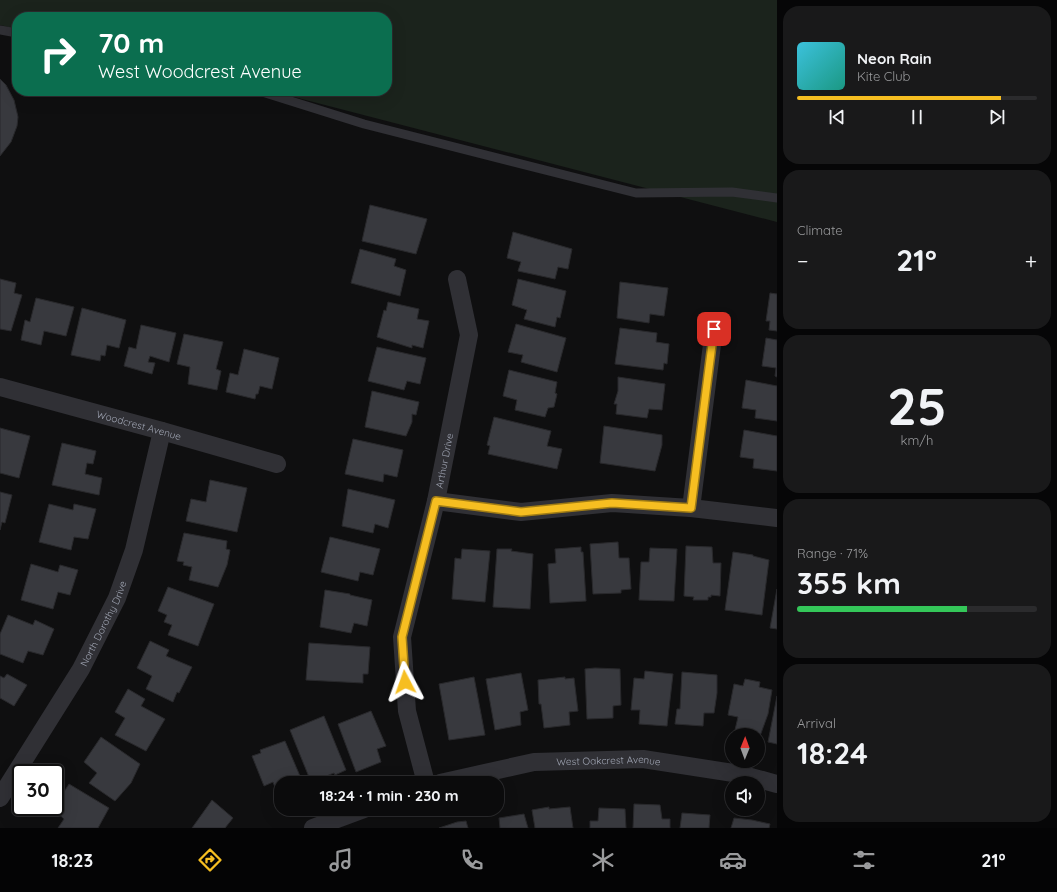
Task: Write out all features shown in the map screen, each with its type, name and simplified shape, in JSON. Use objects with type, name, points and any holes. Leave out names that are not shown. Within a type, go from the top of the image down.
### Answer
[{"type":"street","name":"Arthur Drive","points":[[424,776],[407,712],[402,637],[436,501],[469,335],[457,279]]},
{"type":"street","points":[[691,508],[714,329]]},
{"type":"street","name":"Woodcrest Avenue","points":[[0,387],[277,464]]},
{"type":"street","name":"North Dorothy Drive","points":[[0,798],[82,668],[116,598],[134,550],[162,431]]},
{"type":"street","points":[[436,501],[521,512],[612,503],[691,508],[777,518]]},
{"type":"street","name":"West Oakcrest Avenue","points":[[471,776],[534,762],[643,759],[740,774],[777,784]]},
{"type":"street","points":[[313,828],[345,816]]},
{"type":"lane","points":[[0,30],[12,32]]},
{"type":"lane","points":[[275,96],[364,124],[636,193],[732,192],[777,198]]},
{"type":"shaded area","points":[[0,0],[777,0],[777,222],[290,96],[392,96],[392,12],[12,12],[12,28],[0,25]]},
{"type":"building","points":[[0,79],[6,85],[14,100],[18,117],[17,126],[11,142],[0,156]]},
{"type":"building","points":[[370,205],[427,219],[416,254],[362,241]]},
{"type":"building","points":[[513,232],[572,249],[568,269],[558,267],[555,279],[518,271],[521,262],[507,258]]},
{"type":"building","points":[[360,249],[396,259],[394,266],[406,270],[400,296],[351,283]]},
{"type":"building","points":[[0,279],[16,283],[14,293],[22,295],[11,331],[0,329]]},
{"type":"building","points":[[518,279],[566,291],[560,318],[557,317],[555,327],[524,319],[527,310],[512,305]]},
{"type":"building","points":[[620,282],[668,288],[664,316],[650,314],[649,323],[617,318]]},
{"type":"building","points":[[770,293],[777,294],[777,331],[769,330],[770,321],[766,321]]},
{"type":"building","points":[[36,298],[74,307],[66,336],[44,331],[41,345],[21,340],[25,320],[30,322]]},
{"type":"building","points":[[388,302],[419,309],[417,319],[429,321],[423,348],[412,345],[412,348],[377,337],[384,310],[386,311]]},
{"type":"building","points":[[82,308],[126,320],[119,348],[107,345],[105,356],[101,355],[100,361],[71,355]]},
{"type":"building","points":[[516,324],[566,338],[557,372],[521,362],[523,355],[508,352]]},
{"type":"building","points":[[141,325],[176,333],[169,362],[150,356],[148,362],[155,363],[152,374],[124,366],[129,347],[136,349]]},
{"type":"building","points":[[620,328],[657,333],[656,342],[669,344],[667,364],[664,363],[663,370],[615,364]]},
{"type":"building","points":[[184,334],[223,342],[216,369],[221,371],[217,390],[188,384],[190,367],[177,364]]},
{"type":"building","points":[[766,338],[777,340],[777,377],[775,376],[776,368],[762,366]]},
{"type":"building","points":[[377,347],[426,358],[420,384],[407,381],[404,390],[368,381]]},
{"type":"building","points":[[244,349],[279,358],[272,389],[260,386],[255,399],[226,392],[230,373],[238,375]]},
{"type":"building","points":[[509,370],[557,382],[555,393],[557,394],[554,407],[548,408],[545,417],[515,410],[517,400],[503,396]]},
{"type":"building","points":[[618,377],[665,384],[662,410],[649,409],[647,418],[616,414],[617,404],[614,404],[618,391]]},
{"type":"building","points":[[746,380],[777,386],[777,421],[755,418],[756,410],[742,408]]},
{"type":"building","points":[[372,391],[419,402],[416,415],[412,414],[412,422],[406,436],[365,427]]},
{"type":"building","points":[[494,417],[551,431],[547,446],[562,449],[557,469],[488,454],[490,446],[487,445]]},
{"type":"building","points":[[604,426],[662,435],[662,445],[655,471],[600,463]]},
{"type":"building","points":[[0,428],[30,436],[19,478],[0,473]]},
{"type":"building","points":[[744,430],[777,436],[777,471],[753,468],[754,459],[740,457]]},
{"type":"building","points":[[353,439],[403,450],[397,477],[384,474],[383,482],[345,474]]},
{"type":"building","points":[[62,443],[96,451],[93,464],[87,463],[85,474],[102,478],[99,495],[52,485]]},
{"type":"building","points":[[210,480],[247,488],[237,532],[186,521],[191,499],[206,502]]},
{"type":"building","points":[[348,489],[395,500],[388,528],[375,524],[373,533],[342,526]]},
{"type":"building","points":[[0,492],[12,495],[5,523],[2,522],[0,530]]},
{"type":"building","points":[[49,504],[73,510],[74,504],[96,509],[88,539],[74,537],[71,550],[39,542]]},
{"type":"building","points":[[184,533],[227,541],[226,549],[230,550],[227,565],[218,587],[189,580],[192,567],[183,565],[184,562],[177,561]]},
{"type":"building","points":[[330,537],[380,549],[373,575],[360,572],[358,581],[321,572]]},
{"type":"building","points":[[618,542],[619,558],[629,558],[631,589],[621,590],[621,593],[593,594],[590,544]]},
{"type":"building","points":[[686,546],[712,547],[713,563],[721,563],[720,596],[711,595],[711,597],[708,597],[708,600],[693,600],[694,597],[684,596]]},
{"type":"building","points":[[581,547],[581,552],[583,552],[586,601],[550,603],[548,564],[556,563],[555,549]]},
{"type":"building","points":[[650,548],[677,549],[674,601],[639,600],[641,562],[649,562]]},
{"type":"building","points":[[462,549],[490,551],[485,602],[452,599],[455,558],[461,559]]},
{"type":"building","points":[[497,549],[512,549],[511,551],[533,554],[530,609],[493,607]]},
{"type":"building","points":[[733,552],[753,555],[769,560],[762,615],[725,610]]},
{"type":"building","points":[[31,564],[58,572],[60,565],[78,570],[70,595],[58,592],[53,609],[21,600]]},
{"type":"building","points":[[168,587],[214,604],[198,646],[168,635],[172,625],[164,622],[167,615],[158,611]]},
{"type":"building","points":[[777,589],[777,629],[770,628]]},
{"type":"building","points":[[325,590],[350,594],[372,600],[367,626],[354,623],[351,633],[320,627]]},
{"type":"building","points":[[8,615],[33,625],[35,620],[54,629],[43,655],[28,651],[23,663],[0,654],[0,634]]},
{"type":"building","points":[[150,641],[169,650],[166,656],[192,667],[179,693],[177,692],[173,702],[146,689],[152,676],[137,668]]},
{"type":"building","points":[[309,643],[370,647],[368,674],[363,674],[363,683],[306,680]]},
{"type":"building","points":[[585,669],[620,669],[621,705],[613,706],[613,718],[587,719]]},
{"type":"building","points":[[645,671],[673,674],[667,726],[639,724],[640,710],[631,710],[634,678],[644,679]]},
{"type":"building","points":[[682,672],[717,675],[717,693],[714,713],[704,713],[703,726],[675,724],[677,709],[680,709]]},
{"type":"building","points":[[521,673],[528,710],[520,712],[521,725],[495,730],[486,679]]},
{"type":"building","points":[[7,674],[27,685],[14,706],[0,698],[0,676],[4,678]]},
{"type":"building","points":[[474,677],[485,735],[449,740],[439,684]]},
{"type":"building","points":[[565,677],[565,679],[574,678],[578,711],[569,712],[570,725],[544,728],[541,704],[539,704],[538,680]]},
{"type":"building","points":[[745,679],[760,682],[759,687],[772,690],[768,714],[763,728],[735,728],[738,717],[728,715],[734,684],[743,686]]},
{"type":"building","points":[[128,689],[145,699],[141,706],[165,719],[146,751],[115,735],[125,718],[115,712]]},
{"type":"building","points":[[777,696],[777,744],[768,742]]},
{"type":"building","points":[[371,711],[386,746],[377,749],[381,762],[356,772],[338,724]]},
{"type":"building","points":[[324,716],[346,770],[335,775],[334,773],[326,776],[309,776],[290,730]]},
{"type":"building","points":[[101,737],[140,764],[131,783],[115,801],[89,783],[97,773],[84,762]]},
{"type":"building","points":[[285,741],[300,776],[274,776],[274,785],[273,782],[264,786],[252,756],[261,753],[260,750]]},
{"type":"building","points":[[69,784],[109,808],[98,828],[58,828],[64,819],[61,816],[64,816],[64,792]]},
{"type":"building","points":[[212,800],[233,818],[225,828],[192,828]]},
{"type":"building","points":[[634,804],[660,805],[662,819],[670,819],[670,828],[633,828]]},
{"type":"building","points":[[549,807],[549,809],[570,807],[573,828],[535,828],[532,810]]},
{"type":"building","points":[[599,808],[625,809],[626,828],[590,828],[590,821],[598,821]]},
{"type":"building","points":[[682,813],[710,815],[709,828],[680,828]]},
{"type":"building","points":[[524,814],[528,828],[500,828],[499,818]]},
{"type":"building","points":[[734,818],[770,824],[769,828],[731,828]]},
{"type":"building","points":[[466,821],[468,828],[439,828],[457,822]]},
{"type":"route","points":[[405,682],[402,637],[436,501],[521,512],[612,503],[691,508],[714,329]]}]
